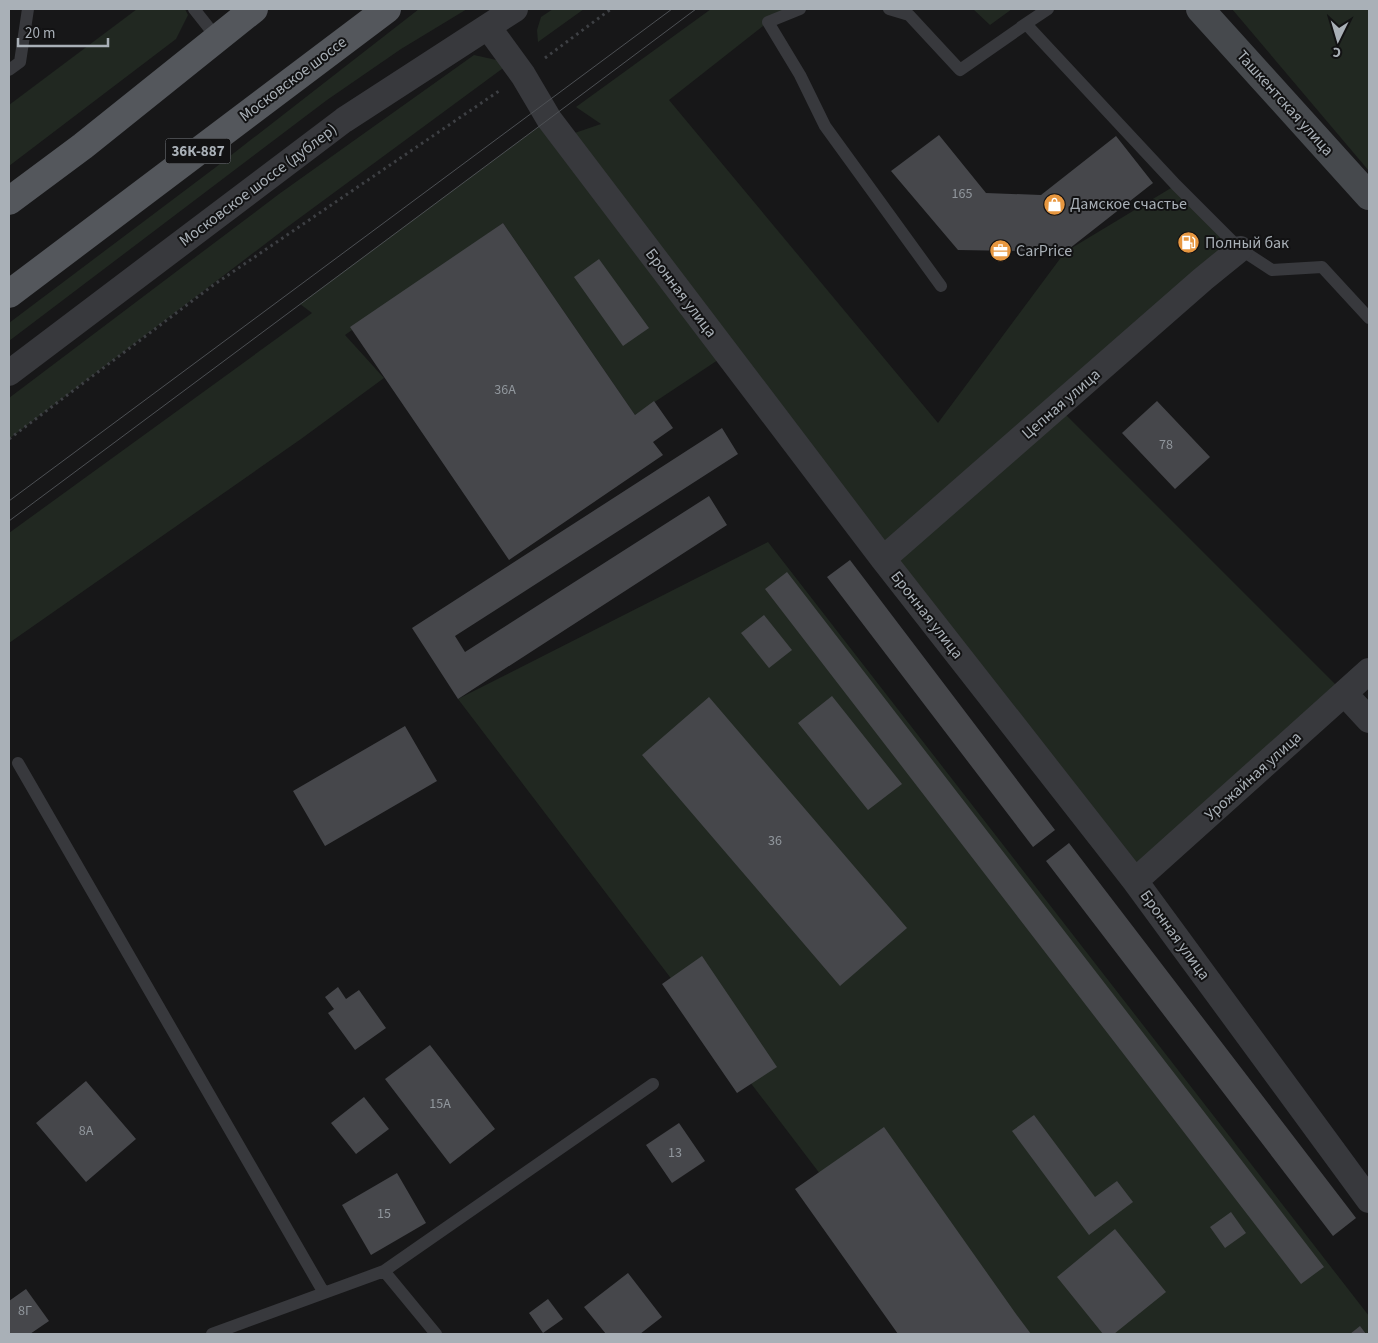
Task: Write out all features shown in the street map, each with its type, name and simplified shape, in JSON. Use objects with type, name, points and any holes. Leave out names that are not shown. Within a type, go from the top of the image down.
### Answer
[{"type":"main road","points":[[9,201],[83,146],[254,9]]},
{"type":"main road","name":"Московское шоссе","points":[[9,294],[387,9]]},
{"type":"main road","name":"Ташкентская улица","points":[[1200,9],[1369,196]]},
{"type":"street","name":"Московское шоссе (дублер)","points":[[9,373],[344,120],[516,9]]},
{"type":"street","name":"Бронная улица","points":[[488,27],[550,119],[883,559],[1136,881],[1369,1200]]},
{"type":"street","name":"Цепная улица","points":[[883,559],[1203,279],[1240,249]]},
{"type":"street","name":"Урожайная улица","points":[[1136,881],[1369,671]]},
{"type":"street","points":[[1345,694],[1369,720]]},
{"type":"lane","points":[[9,70],[20,62],[28,9]]},
{"type":"lane","points":[[194,9],[217,38]]},
{"type":"lane","points":[[800,9],[768,22],[800,75],[824,126],[941,286]]},
{"type":"lane","points":[[889,9],[909,15],[960,70],[1048,9]]},
{"type":"lane","points":[[1026,24],[1170,178],[1240,249],[1272,270],[1322,267],[1369,318]]},
{"type":"lane","points":[[18,763],[324,1293]]},
{"type":"lane","points":[[212,1334],[384,1271],[653,1084]]},
{"type":"lane","points":[[384,1271],[436,1334]]},
{"type":"path","points":[[9,440],[212,286],[522,75],[611,9]]},
{"type":"shaded area","points":[[137,9],[185,9],[188,15],[176,39],[9,166],[9,105]]},
{"type":"shaded area","points":[[419,9],[467,9],[401,49],[327,100],[9,341],[9,323],[216,167]]},
{"type":"shaded area","points":[[553,9],[584,9],[538,42],[537,30],[541,17]]},
{"type":"shaded area","points":[[711,9],[800,9],[768,22],[669,100],[938,423],[1065,252],[1176,185],[1240,249],[1058,407],[1345,694],[1135,881],[727,354],[635,415],[503,223],[345,335],[384,378],[301,439],[9,643],[9,533],[312,313],[300,304],[549,119],[563,137],[601,124],[576,107]]},
{"type":"shaded area","points":[[973,9],[1012,9],[990,25]]},
{"type":"shaded area","points":[[1232,9],[1369,9],[1369,171]]},
{"type":"shaded area","points":[[474,55],[510,63],[286,228],[9,439],[9,398],[279,194]]},
{"type":"shaded area","points":[[768,542],[1369,1316],[1369,1334],[942,1334],[458,699]]},
{"type":"building","points":[[939,135],[986,193],[1041,195],[1116,136],[1153,183],[1065,252],[958,250],[891,171]]},
{"type":"building","points":[[503,223],[635,415],[654,401],[673,428],[653,442],[663,455],[509,560],[350,327]]},
{"type":"building","points":[[599,259],[649,328],[623,346],[574,277]]},
{"type":"building","points":[[1157,401],[1210,457],[1175,489],[1122,433]]},
{"type":"building","points":[[722,428],[738,454],[455,636],[465,652],[709,496],[727,525],[458,699],[412,628]]},
{"type":"building","points":[[850,560],[1055,830],[1033,847],[827,577]]},
{"type":"building","points":[[787,572],[1324,1267],[1301,1284],[765,589]]},
{"type":"building","points":[[764,615],[792,650],[769,668],[741,633]]},
{"type":"building","points":[[832,696],[902,784],[868,810],[798,723]]},
{"type":"building","points":[[709,697],[907,928],[840,986],[642,755]]},
{"type":"building","points":[[405,726],[437,781],[325,846],[293,791]]},
{"type":"building","points":[[1069,843],[1356,1218],[1333,1236],[1046,861]]},
{"type":"building","points":[[702,956],[777,1067],[737,1093],[662,984]]},
{"type":"building","points":[[338,987],[346,999],[359,990],[386,1028],[355,1050],[328,1013],[334,1009],[325,997]]},
{"type":"building","points":[[430,1045],[495,1129],[450,1164],[385,1079]]},
{"type":"building","points":[[86,1081],[136,1139],[86,1182],[36,1123]]},
{"type":"building","points":[[364,1097],[389,1129],[356,1154],[331,1123]]},
{"type":"building","points":[[1034,1115],[1095,1197],[1117,1181],[1133,1202],[1089,1235],[1012,1131]]},
{"type":"building","points":[[679,1123],[705,1161],[672,1183],[646,1145]]},
{"type":"building","points":[[884,1127],[1031,1334],[898,1334],[795,1189]]},
{"type":"building","points":[[397,1173],[426,1223],[371,1255],[342,1205]]},
{"type":"building","points":[[1231,1212],[1246,1233],[1225,1248],[1210,1227]]},
{"type":"building","points":[[1115,1229],[1166,1292],[1114,1334],[1103,1334],[1057,1277]]},
{"type":"building","points":[[628,1273],[662,1317],[640,1334],[606,1334],[584,1307]]},
{"type":"building","points":[[26,1289],[49,1321],[30,1334],[9,1334],[9,1301]]},
{"type":"building","points":[[548,1299],[563,1319],[543,1333],[529,1313]]},
{"type":"building","points":[[1360,1326],[1366,1334],[1350,1334]]},
{"type":"tram line","points":[[9,501],[672,9]]},
{"type":"tram line","points":[[9,521],[696,9]]},
{"type":"place","name":"Дамское счастье","points":[[1054,204]]},
{"type":"place","name":"Полный бак","points":[[1189,243]]},
{"type":"place","name":"CarPrice","points":[[1000,251]]}]
